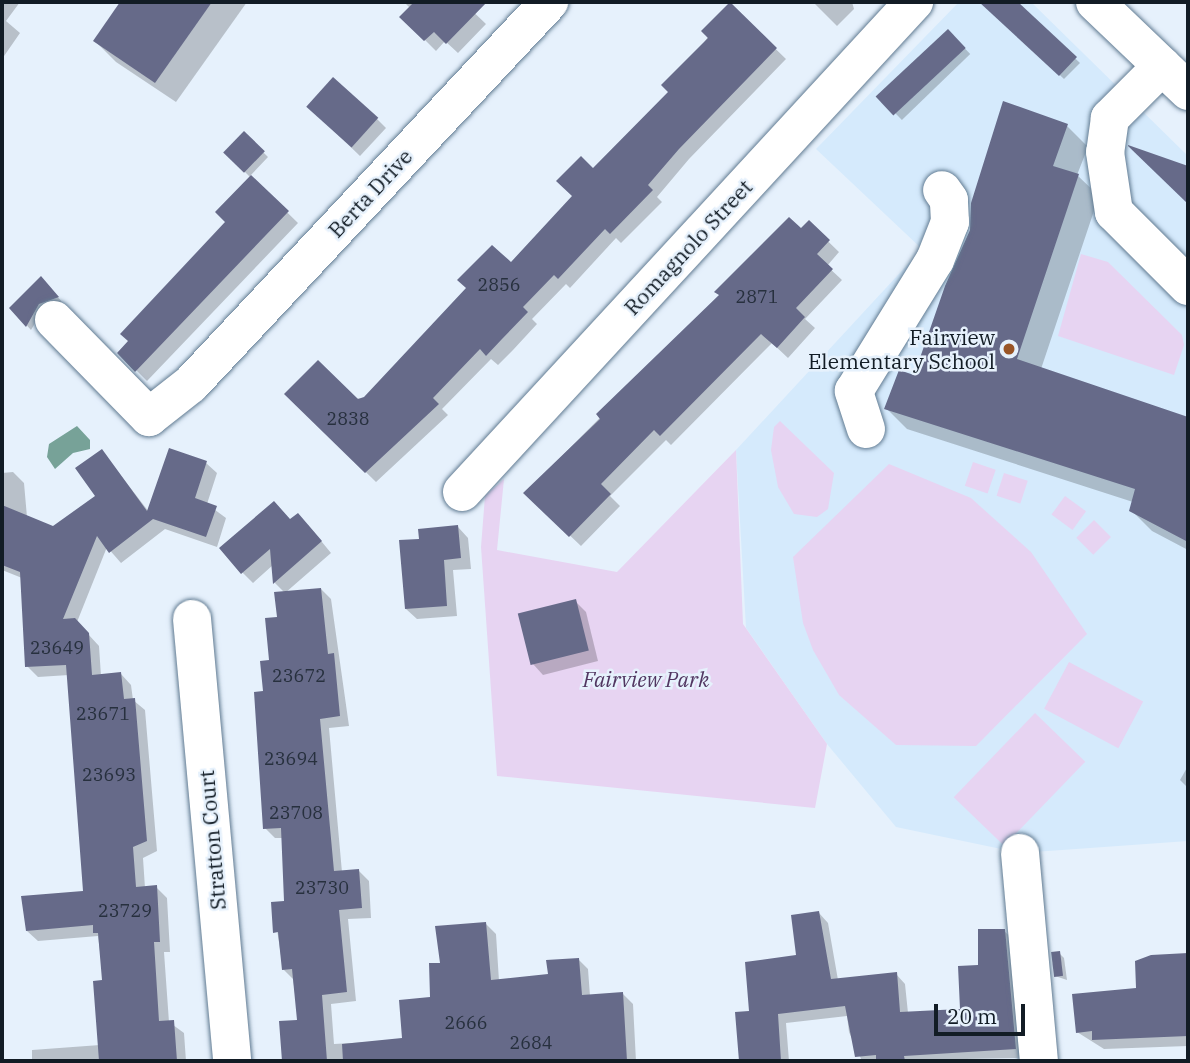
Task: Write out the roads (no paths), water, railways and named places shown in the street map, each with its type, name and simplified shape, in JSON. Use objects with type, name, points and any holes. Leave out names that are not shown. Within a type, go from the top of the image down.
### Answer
[{"type":"street","name":"Berta Drive","points":[[54,320],[149,417],[191,384],[549,2]]},
{"type":"street","name":"Romagnolo Street","points":[[462,492],[914,2]]},
{"type":"street","points":[[1095,2],[1175,79],[1110,118],[1105,152],[1114,212],[1188,286]]},
{"type":"street","points":[[866,429],[854,391],[935,260],[950,222],[948,200],[942,190]]},
{"type":"street","name":"Stratton Court","points":[[192,619],[232,1061]]},
{"type":"street","points":[[1020,853],[1039,1061]]},
{"type":"place","name":"Fairview Elementary School","points":[[1009,349]]},
{"type":"park label","name":"Fairview Park","points":[[646,679]]}]
